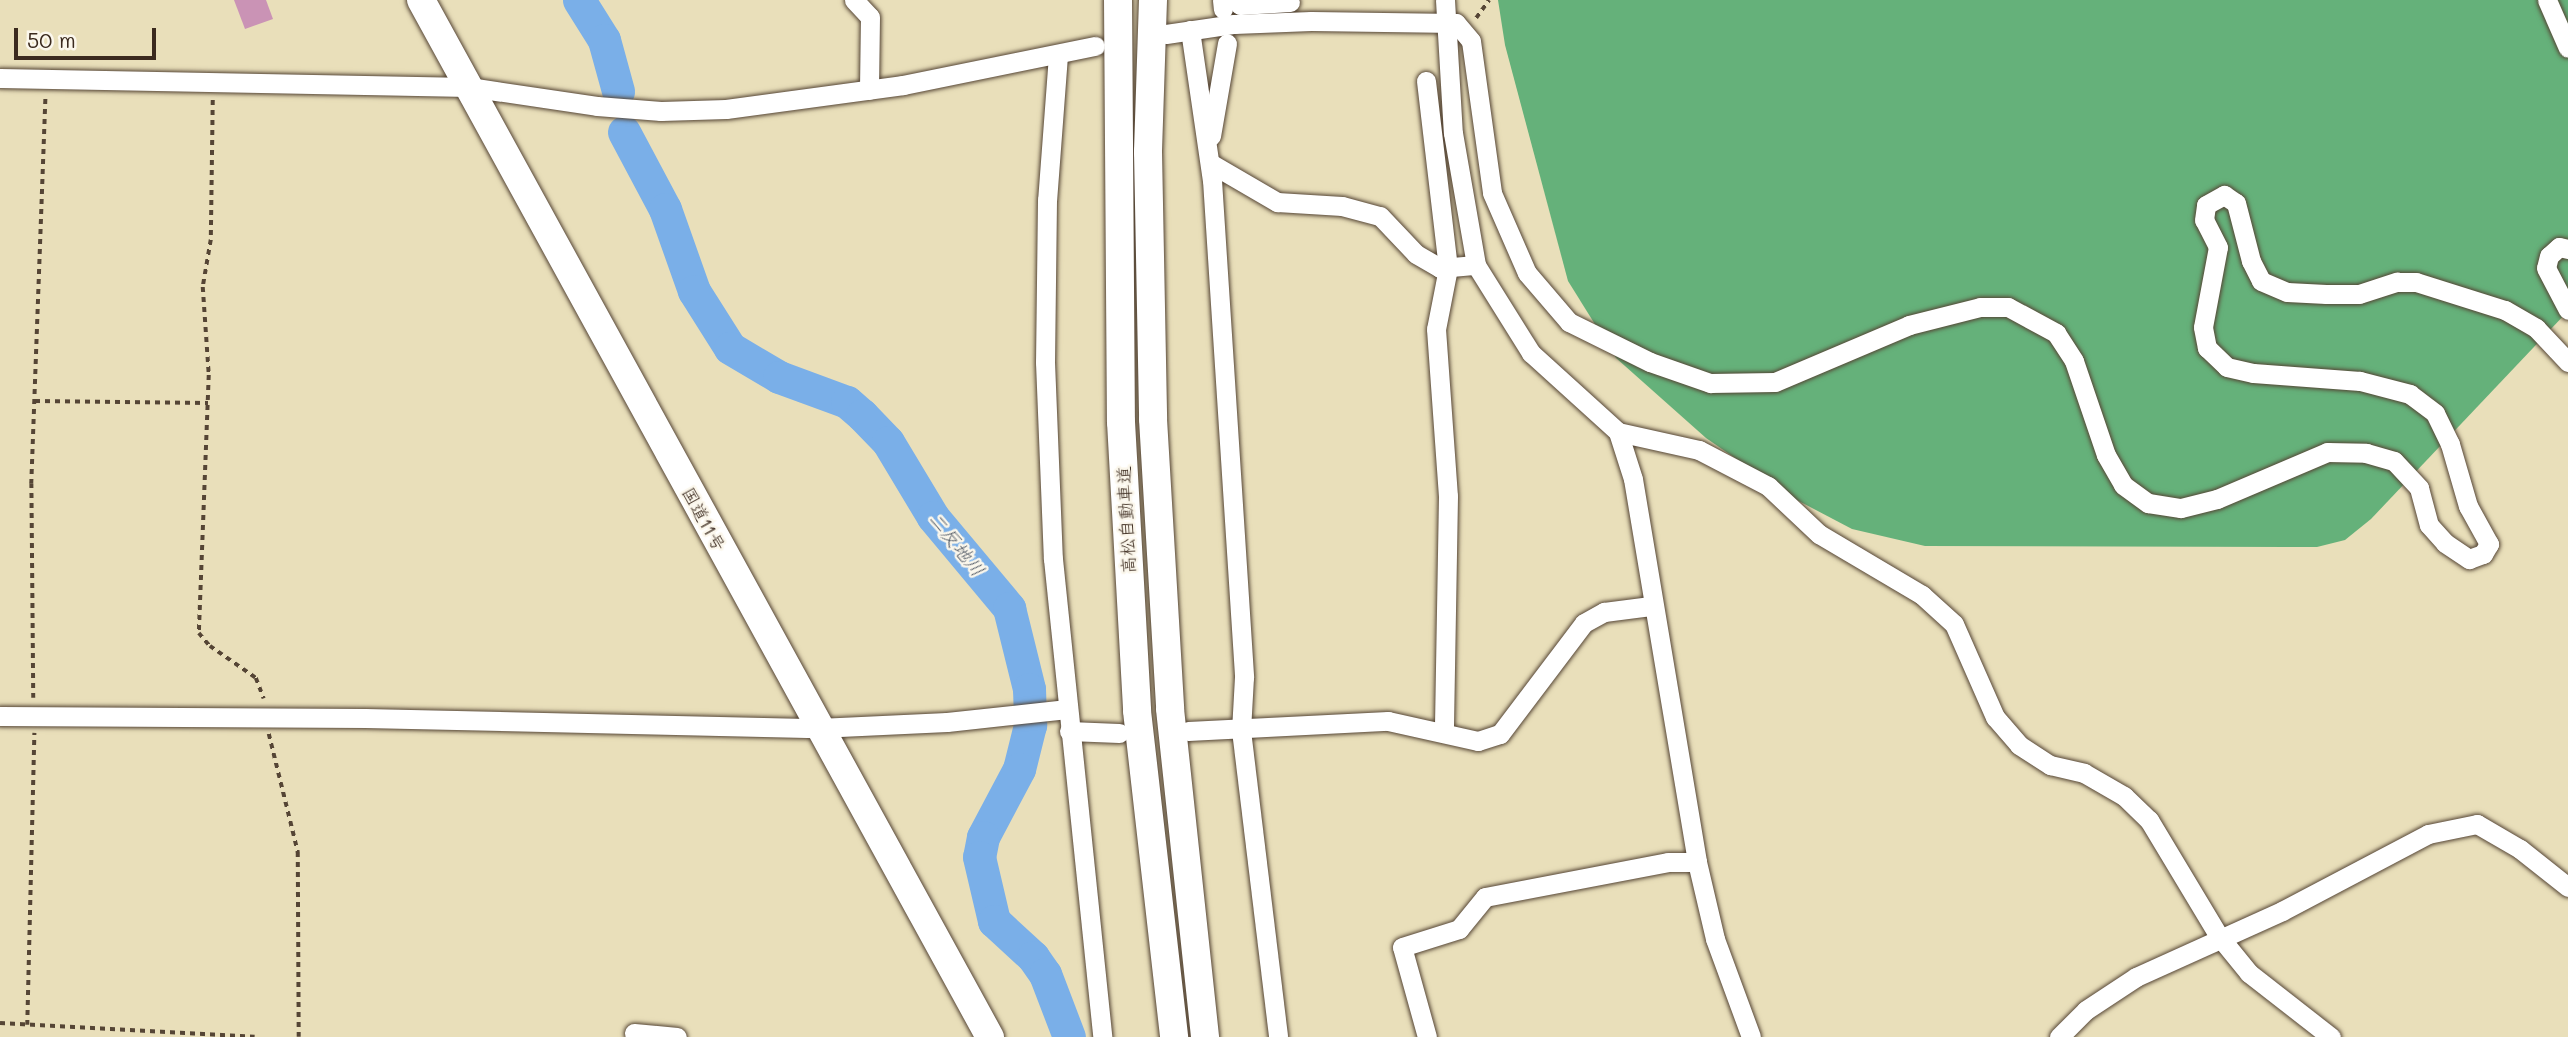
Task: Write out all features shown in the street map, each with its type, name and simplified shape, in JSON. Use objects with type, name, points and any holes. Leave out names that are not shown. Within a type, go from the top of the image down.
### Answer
[{"type":"highway","name":"国道11号","points":[[421,0],[818,728],[990,1037]]},
{"type":"highway","name":"高松自動車道","points":[[1118,0],[1121,422],[1137,711],[1174,1037]]},
{"type":"highway","name":"高松自動車道","points":[[1153,0],[1148,152],[1153,419],[1170,709],[1205,1037]]},
{"type":"street","points":[[855,0],[870,18],[869,90]]},
{"type":"street","points":[[1445,0],[1453,133],[1476,265],[1531,353],[1618,432],[1699,450],[1768,486],[1819,534],[1922,595],[1954,624],[1995,717],[2019,745],[2050,765],[2084,773],[2124,796],[2149,820],[2221,939],[2249,973],[2331,1037]]},
{"type":"street","points":[[2547,0],[2568,48]]},
{"type":"street","points":[[1228,3],[1240,5],[1290,2]]},
{"type":"street","points":[[1166,34],[1311,21],[1445,21],[1467,32],[1492,193],[1527,272],[1569,322],[1650,362],[1710,383],[1776,382],[1909,325],[1980,307],[2008,307],[2056,333],[2074,361],[2106,455],[2123,485],[2148,503],[2181,508],[2217,499],[2327,452],[2366,453],[2394,461],[2419,488],[2430,525],[2445,543],[2469,559],[2483,554],[2489,544],[2468,506],[2450,444],[2435,413],[2410,394],[2360,381],[2227,367],[2207,348],[2203,327],[2218,247],[2204,220],[2206,205],[2224,195],[2236,203],[2251,261],[2261,281],[2278,288],[2359,294],[2397,282],[2416,282],[2505,310],[2536,328],[2568,362]]},
{"type":"street","points":[[1189,30],[1209,159],[1243,664],[1241,730],[1278,1037]]},
{"type":"street","points":[[1209,159],[1227,43]]},
{"type":"street","points":[[0,78],[214,80],[469,87],[661,111],[726,109],[869,90],[1095,46]]},
{"type":"street","points":[[1058,55],[1047,200],[1045,362],[1053,559],[1102,1037]]},
{"type":"street","points":[[1426,81],[1448,268],[1436,329],[1448,496],[1444,733]]},
{"type":"street","points":[[1209,159],[1277,202],[1342,206],[1380,216],[1422,259],[1448,268],[1476,265]]},
{"type":"street","points":[[2568,249],[2559,247],[2549,256],[2546,268],[2568,310]]},
{"type":"street","points":[[1618,432],[1633,479],[1651,606],[1697,862],[1715,939],[1751,1037]]},
{"type":"street","points":[[1188,731],[1388,721],[1478,741],[1500,734],[1584,622],[1604,612],[1651,606]]},
{"type":"street","points":[[0,716],[818,728],[947,722],[1067,709]]},
{"type":"street","points":[[1069,731],[1119,733]]},
{"type":"street","points":[[2059,1037],[2087,1010],[2136,977],[2221,939],[2428,835],[2467,824],[2477,824],[2520,849],[2568,887]]},
{"type":"street","points":[[1427,1037],[1402,947],[1459,929],[1485,897],[1668,862],[1697,862]]},
{"type":"street","points":[[635,1033],[677,1037]]},
{"type":"path","points":[[1467,32],[1489,0]]},
{"type":"path","points":[[27,1025],[34,716],[34,401],[46,79]]},
{"type":"path","points":[[214,80],[211,240],[203,287],[208,403],[199,633],[210,646],[256,678],[267,718],[299,852],[299,1037]]},
{"type":"path","points":[[34,401],[208,403]]},
{"type":"path","points":[[0,1023],[255,1037]]},
{"type":"green space","points":[[1498,0],[2568,0],[2568,311],[2371,519],[2345,540],[2317,547],[1925,546],[1852,529],[1793,498],[1706,438],[1616,358],[1568,281],[1505,45]]},
{"type":"building","points":[[234,0],[266,0],[273,19],[245,29]]},
{"type":"waterway","name":"二反地川","points":[[579,0],[604,40],[618,91]]},
{"type":"waterway","name":"二反地川","points":[[624,132],[665,209],[694,291],[730,348],[779,377],[847,402],[862,415],[888,442],[933,517],[1009,608],[1029,689],[1030,725],[1019,769],[983,837],[979,857],[994,921],[1033,957],[1045,974],[1069,1037]]}]
